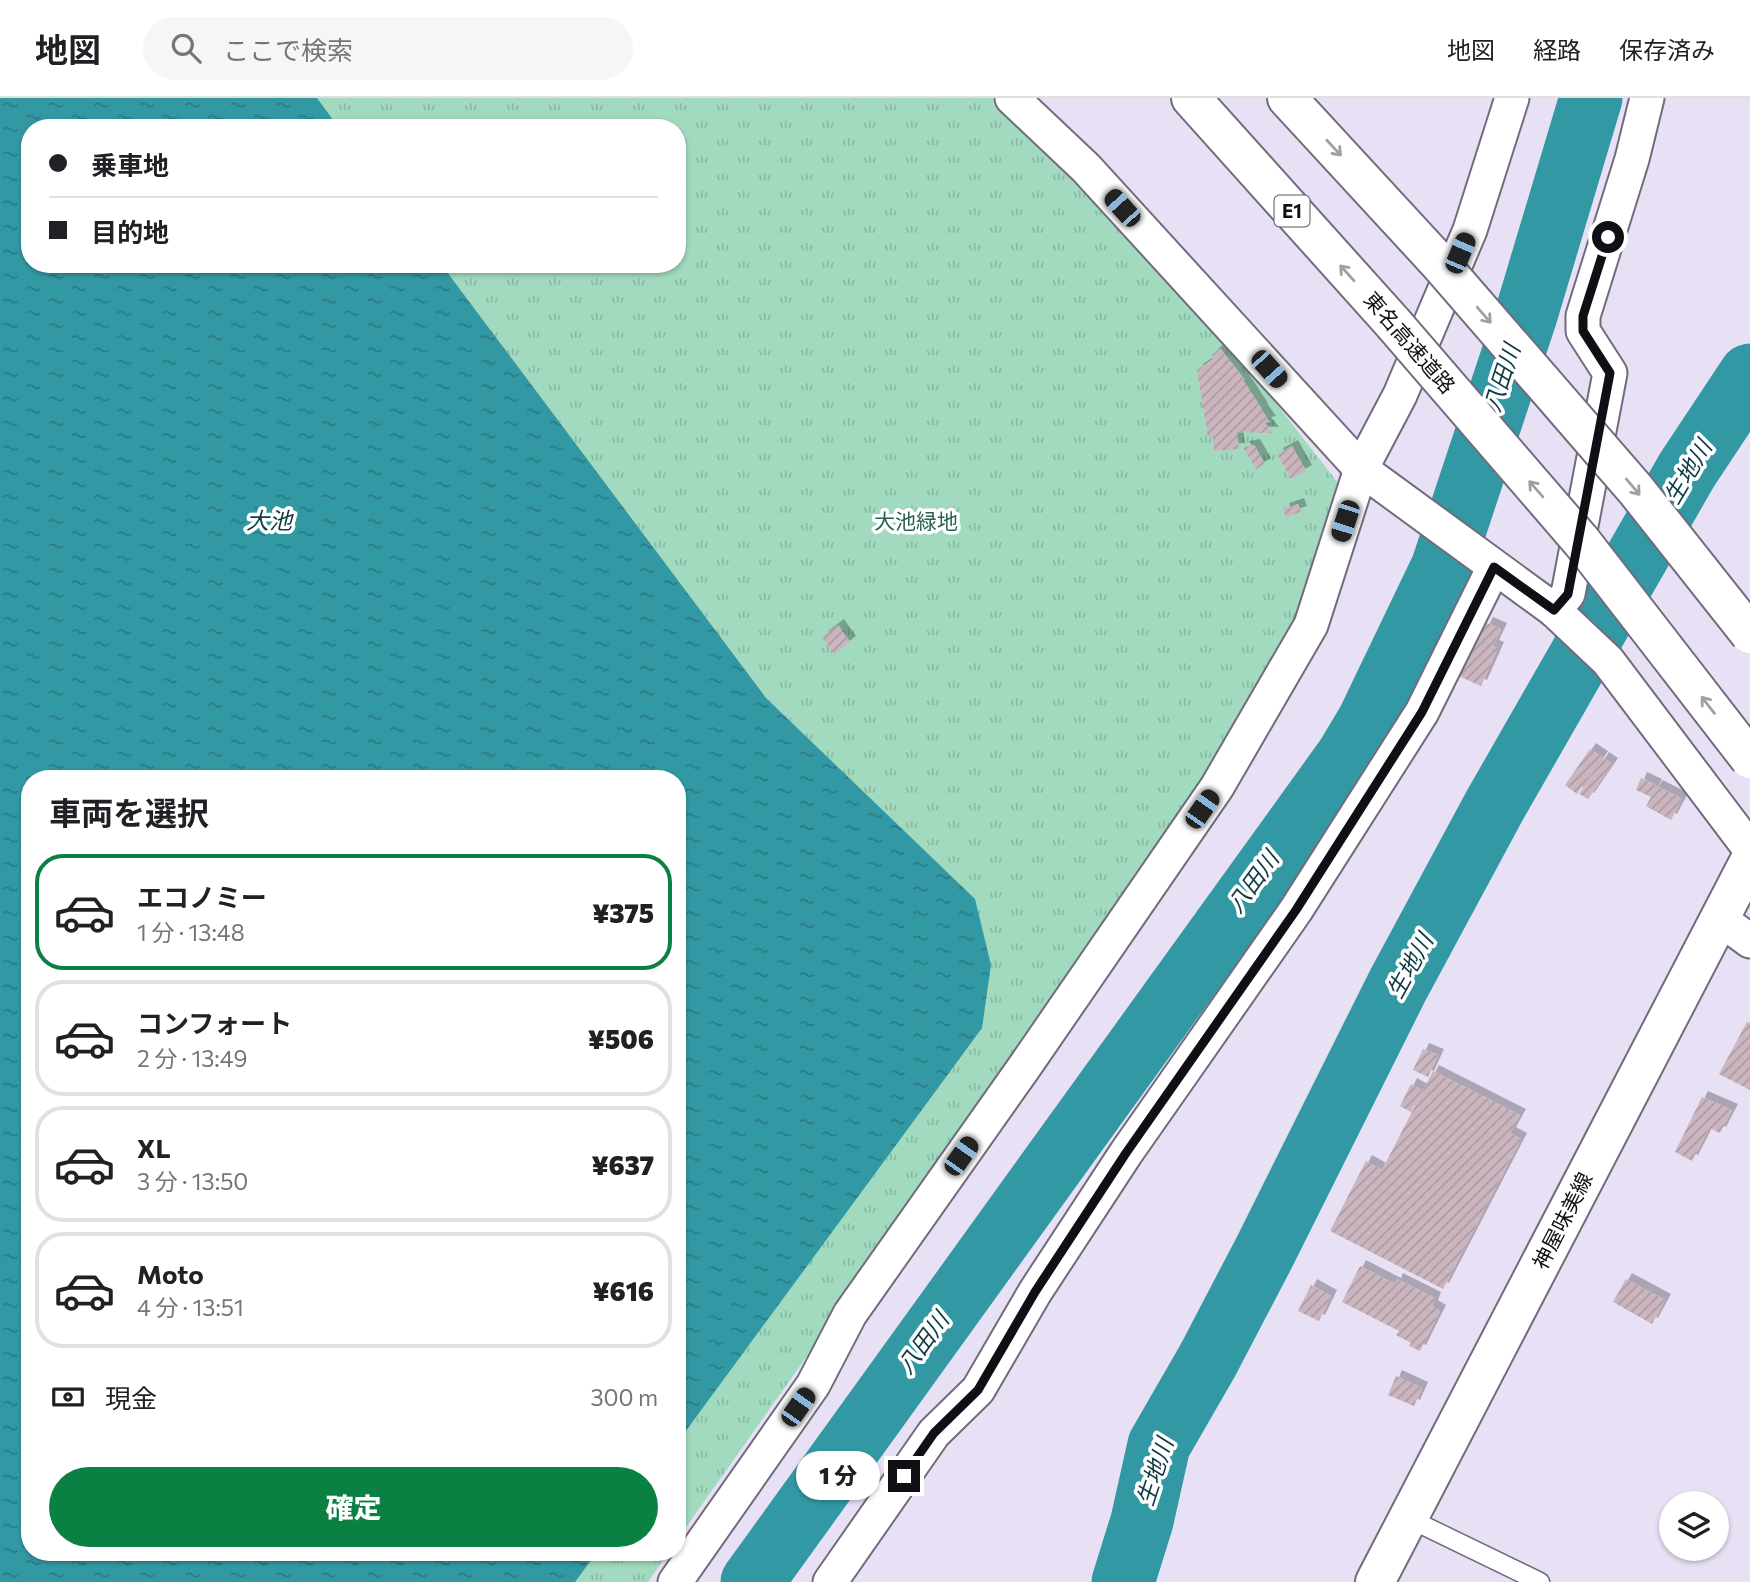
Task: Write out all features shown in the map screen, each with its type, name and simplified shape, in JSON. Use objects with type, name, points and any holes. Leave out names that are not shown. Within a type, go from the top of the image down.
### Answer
[{"type":"main road","name":"東名高速道路","points":[[1191,98],[1393,323],[1582,542],[1750,758]]},
{"type":"main road","points":[[1287,98],[1440,264],[1636,490],[1750,634]]},
{"type":"main road","name":"神屋味美線","points":[[1375,1582],[1735,930],[1750,860]]},
{"type":"street","points":[[1012,98],[1086,168],[1361,469],[1554,610],[1608,661],[1750,849]]},
{"type":"street","points":[[675,1582],[813,1385],[850,1314],[1217,787],[1311,625],[1361,469],[1400,395],[1470,230],[1511,98]]},
{"type":"street","points":[[1554,610],[1568,594],[1610,373],[1583,331],[1583,316],[1632,159],[1647,98]]},
{"type":"street","points":[[830,1582],[934,1433],[978,1390],[1035,1292],[1126,1153],[1296,910],[1422,712],[1494,567]]},
{"type":"lane","points":[[1408,1518],[1540,1582]]},
{"type":"green space","name":"大池緑地","points":[[0,98],[992,98],[1074,176],[1232,347],[1349,497],[1302,622],[1209,783],[686,1527],[686,770],[21,770],[21,1561],[663,1561],[648,1582],[0,1582]]},
{"type":"water","name":"大池","points":[[0,98],[317,98],[332,119],[21,119],[21,273],[448,273],[766,698],[975,899],[991,965],[982,1028],[686,1431],[686,770],[21,770],[21,1561],[590,1561],[575,1582],[0,1582]]},
{"type":"building","points":[[1220,348],[1245,380],[1270,422],[1265,423],[1273,433],[1237,432],[1239,449],[1214,451],[1213,437],[1208,437],[1197,370],[1213,359],[1212,355]]},
{"type":"building","points":[[1254,445],[1265,464],[1256,469],[1243,447]]},
{"type":"building","points":[[1292,446],[1306,471],[1291,479],[1277,454]]},
{"type":"building","points":[[1298,504],[1301,512],[1286,517],[1283,509]]},
{"type":"building","points":[[1487,623],[1501,629],[1493,646],[1498,648],[1481,686],[1456,675],[1477,628],[1483,631]]},
{"type":"building","points":[[838,625],[850,642],[834,654],[822,637]]},
{"type":"building","points":[[1590,749],[1602,757],[1577,794],[1565,785]]},
{"type":"building","points":[[1603,758],[1612,764],[1588,799],[1579,794]]},
{"type":"building","points":[[1641,778],[1656,785],[1652,793],[1657,786],[1682,799],[1671,820],[1646,806],[1651,797],[1636,790]]},
{"type":"building","points":[[1747,1022],[1750,1024],[1750,1090],[1719,1074]]},
{"type":"building","points":[[1423,1049],[1438,1055],[1428,1077],[1413,1070]]},
{"type":"building","points":[[1433,1071],[1520,1115],[1510,1133],[1521,1139],[1443,1289],[1330,1231],[1366,1161],[1382,1170]]},
{"type":"building","points":[[1411,1084],[1422,1090],[1411,1112],[1400,1106]]},
{"type":"building","points":[[1702,1097],[1732,1110],[1720,1133],[1709,1128],[1692,1161],[1675,1152]]},
{"type":"building","points":[[1360,1266],[1395,1284],[1397,1279],[1435,1298],[1432,1306],[1440,1311],[1420,1351],[1396,1335],[1399,1331],[1342,1302]]},
{"type":"building","points":[[1626,1279],[1665,1300],[1652,1324],[1613,1302]]},
{"type":"building","points":[[1311,1285],[1331,1296],[1319,1321],[1298,1311]]},
{"type":"building","points":[[1396,1376],[1422,1388],[1414,1406],[1388,1395]]},
{"type":"waterway","name":"八田川","points":[[752,1582],[1347,757],[1369,720],[1442,568],[1526,315],[1591,98]]},
{"type":"waterway","name":"生地川","points":[[1123,1582],[1142,1521],[1159,1445],[1208,1360],[1398,985],[1495,805],[1687,470],[1750,375]]},
{"type":"route","points":[[904,1476],[934,1433],[978,1390],[1035,1292],[1126,1153],[1296,910],[1422,712],[1494,567],[1554,610],[1568,594],[1610,373],[1583,331],[1583,316],[1608,237]]}]
